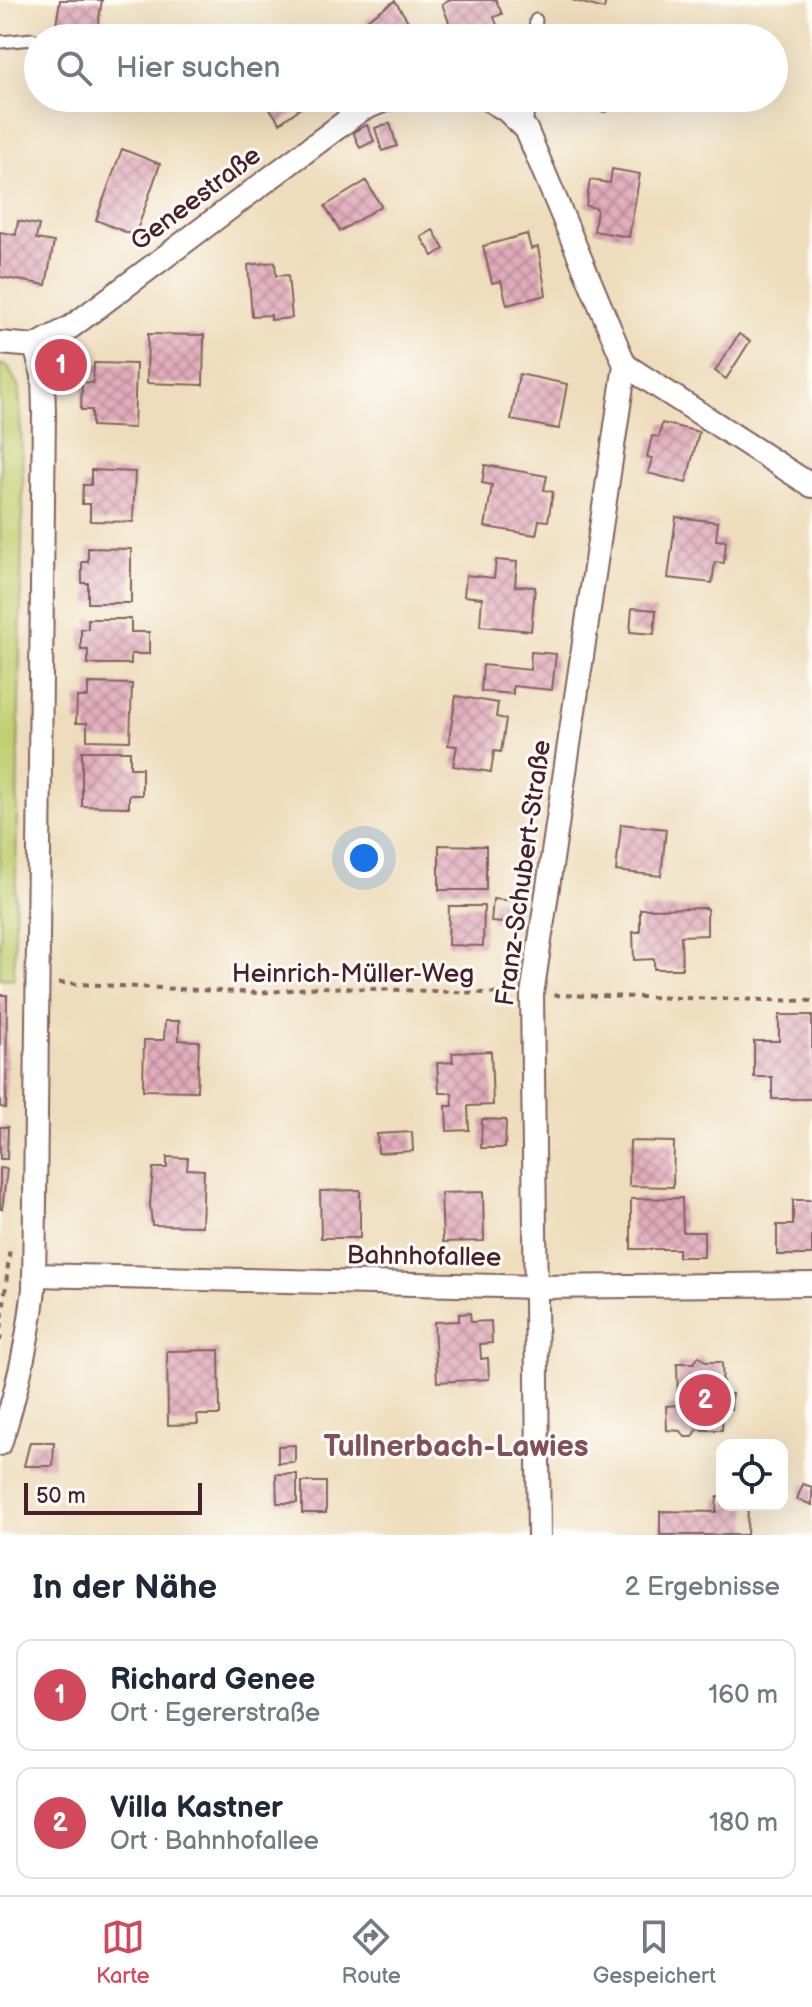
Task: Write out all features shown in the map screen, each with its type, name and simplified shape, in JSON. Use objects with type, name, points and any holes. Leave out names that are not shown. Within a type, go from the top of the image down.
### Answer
[{"type":"street","name":"Geneestraße","points":[[35,346],[71,327],[358,112]]},
{"type":"street","points":[[508,112],[526,129],[625,365],[812,486]]},
{"type":"street","points":[[0,343],[35,346],[43,375],[44,400],[34,1275],[28,1342],[0,1444]]},
{"type":"street","name":"Franz-Schubert-Straße","points":[[539,1535],[532,995],[625,365]]},
{"type":"street","name":"Bahnhofallee","points":[[34,1275],[537,1287],[812,1284]]},
{"type":"lane","points":[[536,20],[536,24]]},
{"type":"lane","points":[[0,42],[24,40]]},
{"type":"lane","points":[[526,129],[528,112]]},
{"type":"path","name":"Heinrich-Müller-Weg","points":[[37,982],[259,993],[320,987],[812,1001]]},
{"type":"green space","points":[[0,364],[8,367],[19,388],[23,481],[14,979],[0,978]]},
{"type":"building","points":[[60,0],[102,0],[98,24],[56,24]]},
{"type":"building","points":[[448,0],[496,0],[502,14],[494,17],[497,24],[450,24],[442,4]]},
{"type":"building","points":[[572,0],[606,0],[604,9]]},
{"type":"building","points":[[395,1],[410,24],[367,24],[365,21]]},
{"type":"building","points":[[272,112],[295,112],[280,123]]},
{"type":"building","points":[[390,123],[397,146],[382,151],[375,128]]},
{"type":"building","points":[[367,125],[374,141],[360,148],[353,132]]},
{"type":"building","points":[[122,149],[160,164],[135,236],[96,220]]},
{"type":"building","points":[[612,169],[640,174],[629,237],[594,231],[597,208],[586,206],[590,180],[610,183]]},
{"type":"building","points":[[366,181],[381,206],[340,231],[325,206]]},
{"type":"building","points":[[18,221],[39,225],[36,239],[54,242],[46,285],[0,277],[0,232],[16,235]]},
{"type":"building","points":[[433,230],[444,249],[433,256],[421,237]]},
{"type":"building","points":[[527,234],[531,249],[538,247],[546,295],[507,305],[501,281],[492,283],[483,246]]},
{"type":"building","points":[[275,262],[276,276],[288,275],[292,318],[271,320],[271,315],[252,316],[248,265]]},
{"type":"building","points":[[148,334],[204,335],[203,385],[147,383]]},
{"type":"building","points":[[739,334],[750,341],[726,379],[715,371]]},
{"type":"building","points":[[94,363],[136,364],[134,428],[92,426],[92,410],[81,410],[82,382],[93,383]]},
{"type":"building","points":[[519,374],[567,384],[559,429],[511,420]]},
{"type":"building","points":[[662,423],[699,432],[686,483],[648,473],[652,458],[647,457],[652,436],[659,437]]},
{"type":"building","points":[[485,465],[547,476],[544,490],[553,492],[548,521],[539,520],[536,535],[485,527],[492,485],[482,483]]},
{"type":"building","points":[[91,470],[135,472],[133,522],[90,521],[90,504],[82,504],[83,485],[91,485]]},
{"type":"building","points":[[676,517],[718,522],[716,540],[726,541],[724,563],[715,562],[712,583],[668,578]]},
{"type":"building","points":[[88,548],[131,549],[131,603],[88,603],[88,583],[82,583],[82,562],[88,562]]},
{"type":"building","points":[[496,560],[517,562],[515,586],[535,587],[531,631],[480,626],[482,598],[464,596],[466,575],[494,578]]},
{"type":"building","points":[[632,608],[656,610],[654,634],[630,632]]},
{"type":"building","points":[[88,619],[131,619],[131,632],[149,632],[149,654],[131,654],[131,664],[88,664],[88,650],[81,650],[81,629],[88,629]]},
{"type":"building","points":[[531,652],[556,654],[552,690],[513,686],[513,694],[481,691],[483,665],[530,670]]},
{"type":"building","points":[[88,683],[132,684],[130,741],[87,740],[87,723],[76,723],[77,697],[88,697]]},
{"type":"building","points":[[456,696],[498,703],[496,717],[506,719],[501,752],[494,751],[491,772],[453,766],[457,746],[448,745]]},
{"type":"building","points":[[82,751],[130,751],[130,768],[142,768],[142,795],[129,795],[129,807],[82,806]]},
{"type":"building","points":[[621,824],[666,829],[661,876],[616,871]]},
{"type":"building","points":[[439,845],[486,846],[486,890],[439,890]]},
{"type":"building","points":[[493,899],[519,901],[517,924],[491,922]]},
{"type":"building","points":[[449,906],[484,906],[483,946],[448,945]]},
{"type":"building","points":[[707,908],[707,935],[681,936],[682,969],[654,969],[654,959],[634,960],[633,932],[640,932],[640,909]]},
{"type":"building","points":[[0,995],[7,995],[6,1108],[0,1107]]},
{"type":"building","points":[[779,1015],[812,1015],[812,1099],[772,1099],[772,1077],[754,1077],[754,1041],[779,1041]]},
{"type":"building","points":[[165,1021],[179,1021],[179,1040],[199,1041],[197,1091],[143,1090],[144,1040],[164,1040]]},
{"type":"building","points":[[491,1051],[493,1105],[468,1106],[469,1130],[447,1131],[446,1106],[453,1106],[452,1093],[439,1093],[437,1063],[453,1062],[452,1053]]},
{"type":"building","points":[[482,1119],[506,1120],[505,1148],[481,1148]]},
{"type":"building","points":[[0,1127],[8,1127],[7,1159],[0,1159]]},
{"type":"building","points":[[412,1132],[413,1151],[378,1153],[377,1134]]},
{"type":"building","points":[[630,1141],[674,1142],[673,1187],[629,1186]]},
{"type":"building","points":[[167,1157],[188,1158],[187,1169],[204,1170],[202,1226],[152,1225],[153,1168],[167,1168]]},
{"type":"building","points":[[0,1168],[7,1169],[2,1209],[0,1209]]},
{"type":"building","points":[[360,1190],[360,1238],[321,1238],[320,1191]]},
{"type":"building","points":[[483,1192],[484,1241],[443,1242],[441,1193]]},
{"type":"building","points":[[682,1198],[683,1232],[704,1232],[704,1257],[678,1257],[678,1249],[631,1249],[631,1199]]},
{"type":"building","points":[[793,1200],[812,1200],[812,1255],[777,1255],[777,1225],[793,1225]]},
{"type":"building","points":[[470,1313],[471,1322],[491,1321],[492,1343],[480,1344],[481,1359],[488,1358],[489,1379],[437,1382],[434,1322],[459,1321],[459,1314]]},
{"type":"building","points":[[219,1350],[220,1415],[197,1415],[198,1424],[168,1425],[167,1351]]},
{"type":"building","points":[[699,1356],[706,1362],[722,1362],[723,1395],[732,1394],[731,1409],[723,1409],[722,1430],[697,1430],[693,1437],[685,1437],[681,1431],[667,1430],[666,1406],[678,1405],[677,1363],[694,1363]]},
{"type":"building","points":[[30,1442],[54,1442],[53,1466],[24,1466]]},
{"type":"building","points":[[295,1445],[295,1462],[278,1463],[278,1446]]},
{"type":"building","points":[[276,1474],[297,1474],[297,1503],[277,1503]]},
{"type":"building","points":[[302,1482],[326,1482],[326,1513],[302,1513]]},
{"type":"building","points":[[803,1484],[812,1487],[812,1505],[797,1499]]},
{"type":"building","points":[[660,1511],[748,1511],[747,1535],[660,1535]]},
{"type":"place","name":"Richard Genee","points":[[61,365]]},
{"type":"place","name":"Villa Kastner","points":[[705,1400]]},
{"type":"district","name":"Tullnerbach-Lawies","points":[[456,1447]]}]
